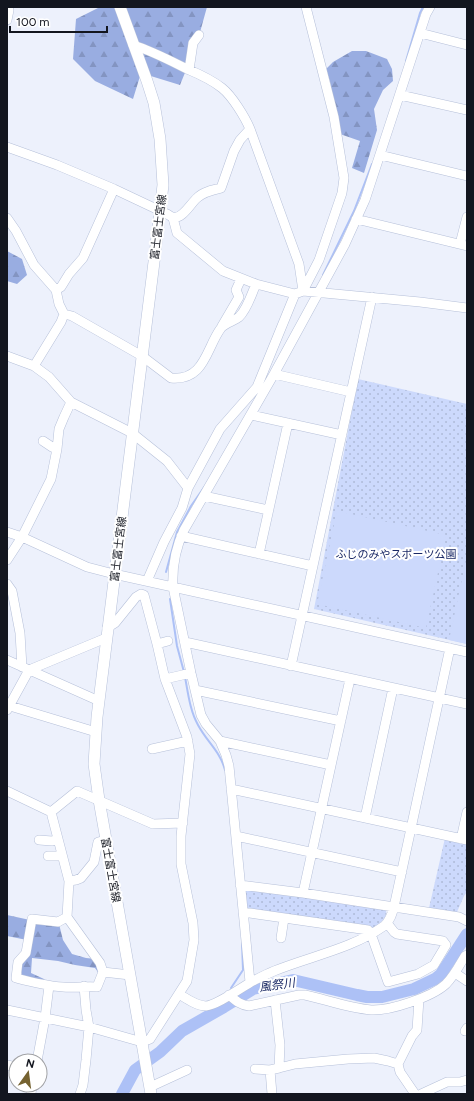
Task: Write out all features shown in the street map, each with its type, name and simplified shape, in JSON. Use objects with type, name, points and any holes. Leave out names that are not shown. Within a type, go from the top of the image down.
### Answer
[{"type":"main road","name":"富士富士宮線","points":[[120,7],[154,103],[160,138],[162,185],[99,701],[94,764],[98,800],[150,1091]]},
{"type":"street","points":[[147,581],[164,542],[182,508],[188,488],[220,429],[257,387],[299,292],[319,260],[342,193],[344,178],[334,117],[306,7]]},
{"type":"street","points":[[250,982],[229,766],[220,741],[201,716],[173,587],[172,577],[174,560],[181,536],[251,415],[345,244],[365,200],[426,14],[430,7]]},
{"type":"street","points":[[7,20],[9,8]]},
{"type":"street","points":[[420,33],[467,45]]},
{"type":"street","points":[[189,70],[193,43],[199,35]]},
{"type":"street","points":[[133,45],[150,51],[202,76],[223,89],[235,104],[250,129],[299,264],[299,292]]},
{"type":"street","points":[[400,95],[467,110]]},
{"type":"street","points":[[7,147],[57,165],[114,189],[173,218],[178,218],[197,197],[221,188],[234,151],[240,140],[250,129]]},
{"type":"street","points":[[380,155],[467,176]]},
{"type":"street","points":[[56,290],[61,287],[69,274],[83,258],[114,189]]},
{"type":"street","points":[[356,219],[464,245],[467,217]]},
{"type":"street","points":[[7,218],[16,231],[34,265],[56,290],[59,304],[64,314],[61,322],[34,366]]},
{"type":"street","points":[[173,218],[177,233],[223,271],[240,279],[256,284],[299,292],[372,297],[467,308]]},
{"type":"street","points":[[64,314],[72,316],[142,356],[171,378],[182,378],[201,367],[239,297],[236,290],[240,279]]},
{"type":"street","points":[[222,327],[240,316],[256,284]]},
{"type":"street","points":[[291,666],[372,297]]},
{"type":"street","points":[[7,356],[34,366],[49,377],[71,402],[132,433],[167,461],[188,488]]},
{"type":"street","points":[[274,374],[352,392]]},
{"type":"street","points":[[7,560],[22,537],[51,479],[59,429],[71,402]]},
{"type":"street","points":[[251,415],[342,435]]},
{"type":"street","points":[[259,554],[288,423]]},
{"type":"street","points":[[43,441],[57,449]]},
{"type":"street","points":[[204,496],[268,510]]},
{"type":"street","points":[[182,508],[194,513]]},
{"type":"street","points":[[7,532],[22,537],[88,567],[114,574],[467,652]]},
{"type":"street","points":[[181,536],[313,566]]},
{"type":"street","points":[[7,584],[12,591],[25,668],[9,708],[96,732]]},
{"type":"street","points":[[7,1010],[89,1027],[142,1042],[150,1039],[187,982],[194,940],[193,923],[181,864],[183,810],[190,754],[188,741],[165,679],[144,595],[141,594],[136,597],[107,633],[25,668]]},
{"type":"street","points":[[157,644],[168,641]]},
{"type":"street","points":[[185,642],[467,704]]},
{"type":"street","points":[[179,994],[197,1004],[206,1006],[214,1004],[250,982],[274,971],[348,946],[371,934],[387,923],[391,917],[394,907],[450,648]]},
{"type":"street","points":[[7,660],[99,701]]},
{"type":"street","points":[[165,679],[191,674]]},
{"type":"street","points":[[303,893],[350,678]]},
{"type":"street","points":[[365,818],[393,688]]},
{"type":"street","points":[[195,690],[341,722]]},
{"type":"street","points":[[152,749],[188,741]]},
{"type":"street","points":[[220,741],[331,765]]},
{"type":"street","points":[[232,789],[464,839],[467,812]]},
{"type":"street","points":[[7,791],[51,812],[68,881],[67,917],[100,963],[102,972],[98,987],[49,986],[16,978],[17,965],[26,953],[32,919],[58,922],[67,917]]},
{"type":"street","points":[[51,812],[77,791],[153,824],[183,823]]},
{"type":"street","points":[[236,836],[402,872]]},
{"type":"street","points":[[39,840],[52,841],[58,839]]},
{"type":"street","points":[[68,881],[81,878],[94,862],[98,842],[106,840]]},
{"type":"street","points":[[48,856],[62,856]]},
{"type":"street","points":[[240,885],[459,917],[466,920]]},
{"type":"street","points":[[243,912],[368,930],[371,934],[388,982],[418,974],[434,965],[446,945],[443,941],[398,934],[394,932],[387,923]]},
{"type":"street","points":[[281,938],[284,918]]},
{"type":"street","points":[[229,995],[239,1003],[249,1006],[305,995],[358,1008],[373,1010],[386,1008],[432,994],[445,985],[467,955]]},
{"type":"street","points":[[7,966],[17,965]]},
{"type":"street","points":[[102,972],[130,975]]},
{"type":"street","points":[[455,973],[467,982]]},
{"type":"street","points":[[38,1053],[49,986]]},
{"type":"street","points":[[80,1094],[85,1066],[89,1027],[84,986]]},
{"type":"street","points":[[415,1094],[400,1072],[398,1064],[412,1036],[417,1030],[419,999]]},
{"type":"street","points":[[272,1094],[274,1069],[280,1045],[275,1000]]},
{"type":"street","points":[[255,1069],[274,1069],[295,1064],[374,1058],[398,1064]]},
{"type":"street","points":[[150,1091],[187,1070]]},
{"type":"street","points":[[421,1094],[447,1082],[460,1082],[467,1080]]},
{"type":"green space","points":[[100,7],[207,7],[197,43],[180,85],[141,73],[133,99],[95,81],[73,59],[76,19]]},
{"type":"green space","points":[[352,51],[366,51],[387,59],[392,69],[393,81],[383,90],[374,109],[377,130],[364,173],[352,168],[360,141],[340,134],[326,69],[333,62]]},
{"type":"green space","points":[[7,251],[22,259],[27,275],[17,284],[7,281]]},
{"type":"green space","name":"ふじのみやスポーツ公園","points":[[358,379],[467,404],[467,644],[314,609]]},
{"type":"green space","points":[[337,511],[446,535],[426,628],[317,604]]},
{"type":"green space","points":[[467,556],[467,644],[449,640]]},
{"type":"green space","points":[[445,838],[467,843],[467,892],[457,912],[429,908]]},
{"type":"green space","points":[[244,889],[386,909],[386,915],[374,928],[246,910]]},
{"type":"green space","points":[[7,915],[59,924],[63,940],[72,954],[96,959],[100,975],[95,968],[32,958],[31,973],[44,979],[46,983],[23,977],[19,966],[27,940],[7,936]]},
{"type":"waterway","points":[[406,61],[423,7]]},
{"type":"waterway","points":[[323,275],[354,211],[372,164]]},
{"type":"waterway","points":[[166,572],[177,532],[191,506],[205,486]]},
{"type":"waterway","points":[[170,599],[177,646],[184,672]]},
{"type":"waterway","points":[[185,677],[195,720],[217,752],[225,770]]},
{"type":"waterway","name":"風祭川","points":[[122,1094],[135,1070],[160,1052],[182,1031],[253,989],[293,980],[367,997],[382,997],[414,989],[435,979],[441,974],[467,934]]},
{"type":"waterway","points":[[231,988],[243,970],[242,943]]},
{"type":"waterway","name":"風祭川","points":[[224,1007],[227,1001]]}]
